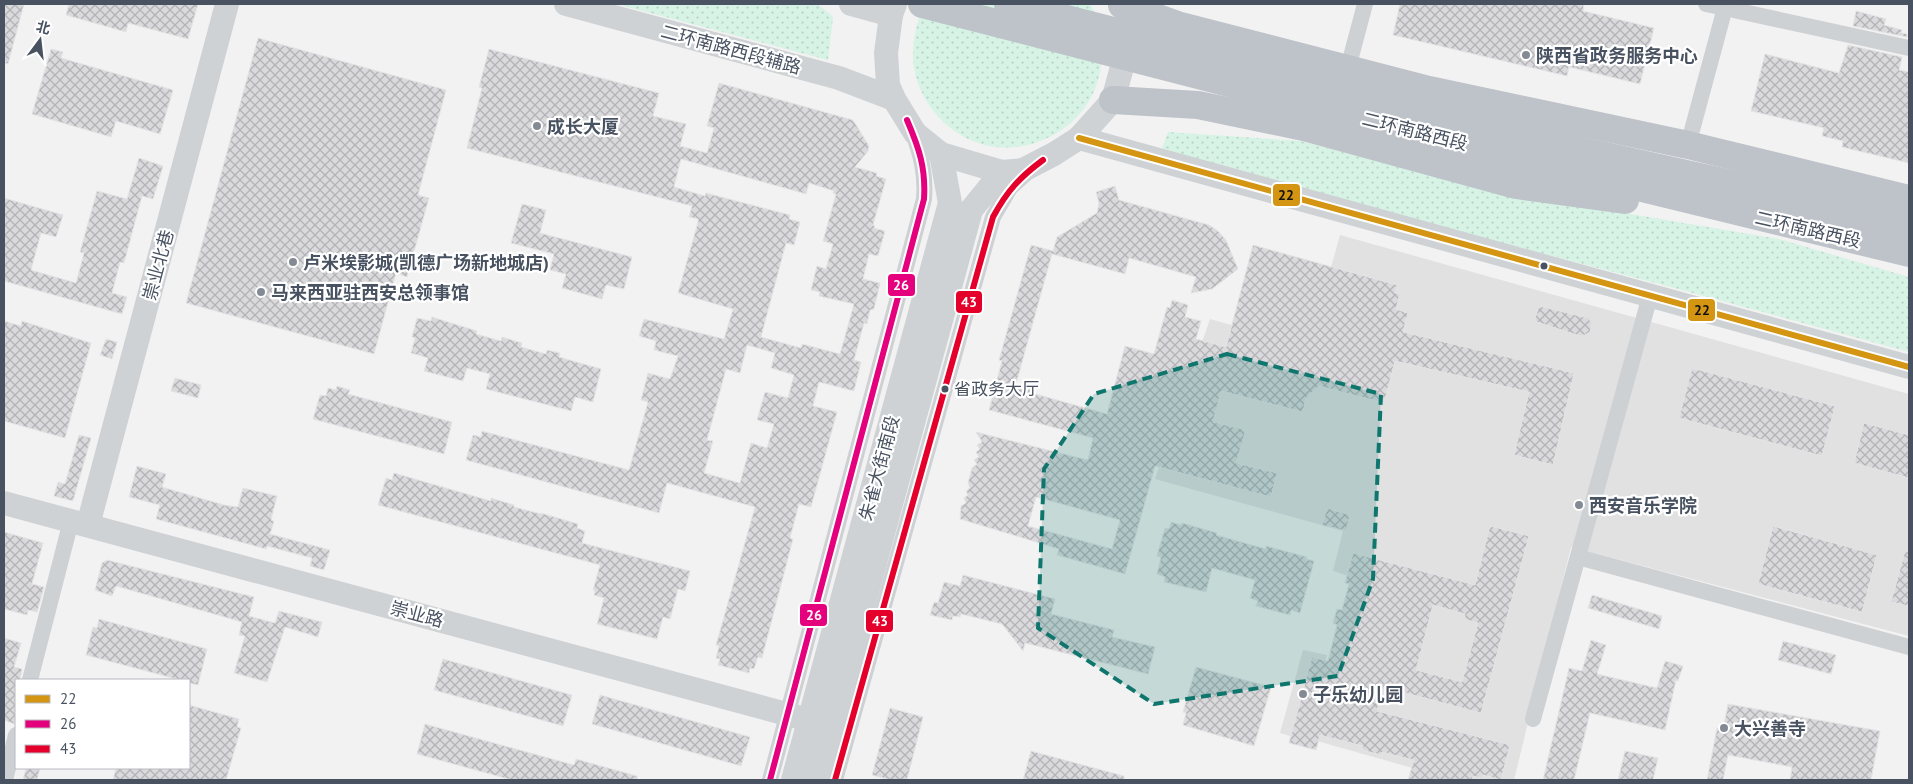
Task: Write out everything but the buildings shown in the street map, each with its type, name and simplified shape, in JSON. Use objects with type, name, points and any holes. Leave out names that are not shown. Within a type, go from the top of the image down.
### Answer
[{"type":"highway","name":"二环南路西段","points":[[922,4],[1575,161],[1844,209],[1909,226]]},
{"type":"highway","name":"二环南路西段","points":[[1008,4],[1575,161],[1766,219],[1909,253]]},
{"type":"highway","points":[[1121,4],[1177,25],[1429,90],[1844,209]]},
{"type":"highway","points":[[1429,90],[1688,145],[1909,198]]},
{"type":"highway","points":[[1113,100],[1198,105],[1304,127],[1516,185],[1766,219]]},
{"type":"main road","name":"崇业北巷","points":[[80,523],[227,4]]},
{"type":"main road","name":"二环南路西段辅路","points":[[566,4],[839,78],[894,99]]},
{"type":"main road","points":[[851,4],[893,9],[886,53],[888,85],[894,99],[915,133],[941,154],[1002,172],[1023,170],[1079,138],[1113,100],[1128,45],[1121,4]]},
{"type":"main road","points":[[1079,138],[1909,366]]},
{"type":"main road","name":"朱雀大街南段","points":[[816,780],[820,723],[950,203],[941,154]]},
{"type":"main road","name":"朱雀大街南段","points":[[793,780],[820,723],[971,210],[1002,172]]},
{"type":"main road","name":"崇业路","points":[[4,503],[820,723]]},
{"type":"street","points":[[1348,68],[1365,4]]},
{"type":"street","points":[[1706,4],[1726,6],[1909,48]]},
{"type":"street","points":[[1688,145],[1726,6]]},
{"type":"street","points":[[770,780],[924,198],[923,160],[907,120]]},
{"type":"street","points":[[835,780],[993,217],[1010,188],[1024,174],[1043,160]]},
{"type":"street","points":[[1533,719],[1650,296]]},
{"type":"street","points":[[30,679],[80,523]]},
{"type":"street","points":[[1578,557],[1909,646]]},
{"type":"street","points":[[5,780],[15,739]]},
{"type":"highlighted area","points":[[1227,354],[1381,394],[1373,579],[1338,676],[1154,704],[1038,628],[1044,469],[1094,394]]},
{"type":"shaded area","name":"西安音乐学院","points":[[1340,235],[1909,394],[1909,636],[1571,547],[1514,780],[1455,780],[1310,739],[1390,589],[1333,571],[1343,531],[1155,479],[1210,319],[1309,347]]},
{"type":"shaded area","name":"子乐幼儿园","points":[[1303,650],[1327,655],[1303,740],[1280,733]]},
{"type":"green space","points":[[616,4],[818,4],[833,17],[828,60]]},
{"type":"green space","points":[[926,4],[1090,4],[1101,31],[1102,41],[1102,61],[1098,80],[1092,95],[1083,109],[1059,132],[1029,145],[996,147],[980,144],[965,137],[939,117],[921,90],[915,74],[913,58],[914,37],[917,23]]},
{"type":"green space","points":[[1168,132],[1301,141],[1488,190],[1779,239],[1909,277],[1909,352],[1663,285],[1238,174],[1162,148]]},
{"type":"transit line","name":"26","points":[[770,780],[924,199],[924,178],[921,158],[907,120]]},
{"type":"transit line","name":"22","points":[[1079,138],[1909,367]]},
{"type":"transit line","name":"43","points":[[835,780],[993,217],[1015,185],[1027,172],[1043,160]]},
{"type":"place","name":"陕西省政务服务中心","points":[[1526,55]]},
{"type":"place","name":"成长大厦","points":[[537,126]]},
{"type":"place","name":"卢米埃影城(凯德广场新地城店)","points":[[293,262]]},
{"type":"place","name":"马来西亚驻西安总领事馆","points":[[261,292]]},
{"type":"place","name":"省政务大厅","points":[[945,389]]},
{"type":"place","name":"西安音乐学院","points":[[1579,505]]},
{"type":"place","name":"子乐幼儿园","points":[[1303,694]]},
{"type":"place","name":"大兴善寺","points":[[1724,728]]}]
